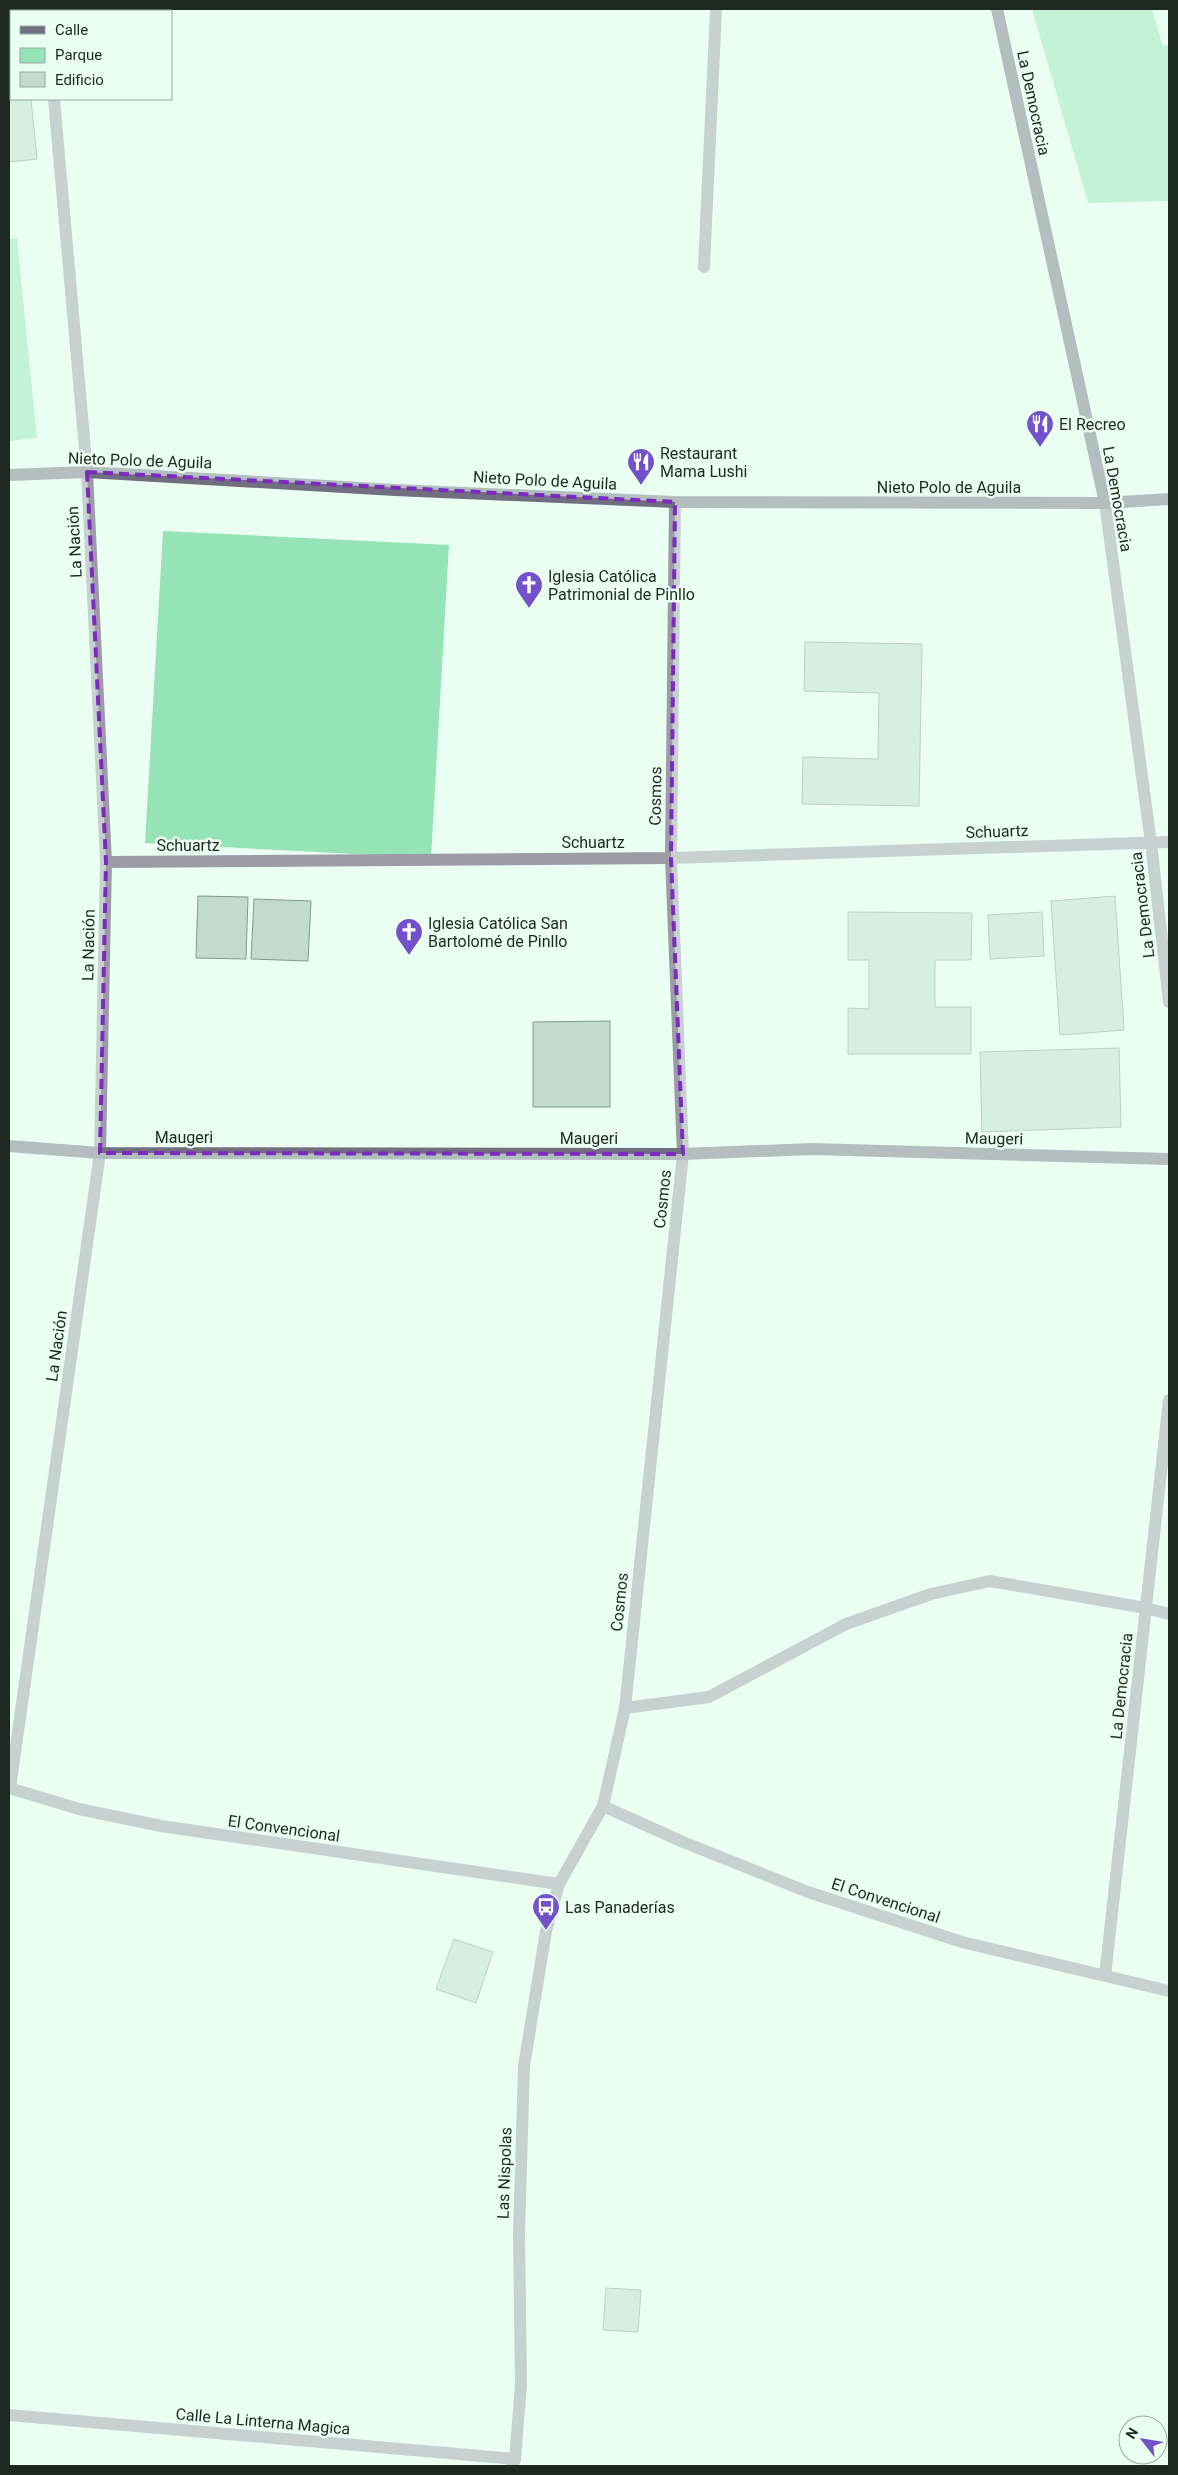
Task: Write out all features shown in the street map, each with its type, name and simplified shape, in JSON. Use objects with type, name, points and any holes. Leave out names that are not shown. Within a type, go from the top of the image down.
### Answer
[{"type":"street","points":[[704,268],[716,9]]},
{"type":"street","name":"La Democracia","points":[[997,9],[1105,503],[1151,843],[1169,1002]]},
{"type":"street","name":"La Nación","points":[[9,1788],[100,1153],[106,862],[87,472],[54,100]]},
{"type":"street","name":"Nieto Polo de Aguila","points":[[9,475],[87,472],[385,489],[675,502],[1105,503],[1169,499]]},
{"type":"street","name":"Cosmos","points":[[559,1884],[603,1806],[625,1708],[683,1154],[671,858],[675,502]]},
{"type":"street","name":"Schuartz","points":[[106,862],[671,858],[1169,842]]},
{"type":"street","name":"Maugeri","points":[[9,1146],[100,1153],[683,1154],[812,1150],[1169,1158]]},
{"type":"street","name":"La Democracia","points":[[1105,1976],[1169,1400]]},
{"type":"street","points":[[625,1708],[709,1696],[846,1624],[931,1594],[990,1581],[1146,1608],[1169,1614]]},
{"type":"street","name":"El Convencional","points":[[9,1788],[79,1808],[161,1826],[559,1884]]},
{"type":"street","name":"El Convencional","points":[[603,1806],[683,1842],[808,1892],[962,1942],[1169,1991]]},
{"type":"street","name":"Las Nispolas","points":[[514,2462],[521,2385],[519,2233],[524,2066],[546,1930],[559,1884]]},
{"type":"street","name":"Calle La Linterna Magica","points":[[9,2415],[514,2462]]},
{"type":"highlighted area","points":[[87,472],[675,502],[671,858],[683,1154],[100,1153],[106,862]]},
{"type":"green space","points":[[1032,9],[1152,9],[1163,46],[1169,45],[1169,201],[1088,203]]},
{"type":"green space","points":[[17,238],[37,438],[9,441],[9,239]]},
{"type":"green space","points":[[163,531],[449,545],[431,858],[145,843]]},
{"type":"building","points":[[9,9],[22,9],[10,10],[10,100],[31,100],[37,159],[9,162]]},
{"type":"building","points":[[805,642],[922,644],[919,806],[802,804],[803,757],[878,759],[879,693],[804,691]]},
{"type":"building","points":[[198,896],[248,897],[246,959],[196,958]]},
{"type":"building","points":[[1115,896],[1124,1030],[1060,1035],[1051,901]]},
{"type":"building","points":[[254,899],[311,901],[308,961],[251,959]]},
{"type":"building","points":[[848,912],[972,913],[971,960],[935,960],[935,1007],[971,1007],[971,1054],[848,1054],[848,1008],[869,1009],[869,960],[848,960]]},
{"type":"building","points":[[1042,912],[1044,956],[990,959],[988,915]]},
{"type":"building","points":[[610,1021],[610,1107],[533,1107],[533,1022]]},
{"type":"building","points":[[1119,1048],[1121,1127],[982,1132],[980,1052]]},
{"type":"building","points":[[454,1939],[493,1952],[476,2003],[436,1989]]},
{"type":"building","points":[[606,2288],[641,2290],[638,2332],[603,2330]]},
{"type":"place","name":"El Recreo","points":[[1040,448]]},
{"type":"place","name":"Restaurant Mama Lushi","points":[[641,486]]},
{"type":"place","name":"Iglesia Católica Patrimonial de Pinllo","points":[[529,609]]},
{"type":"place","name":"Iglesia Católica San Bartolomé de Pinllo","points":[[409,956]]},
{"type":"place","name":"Las Panaderías","points":[[546,1931]]}]
